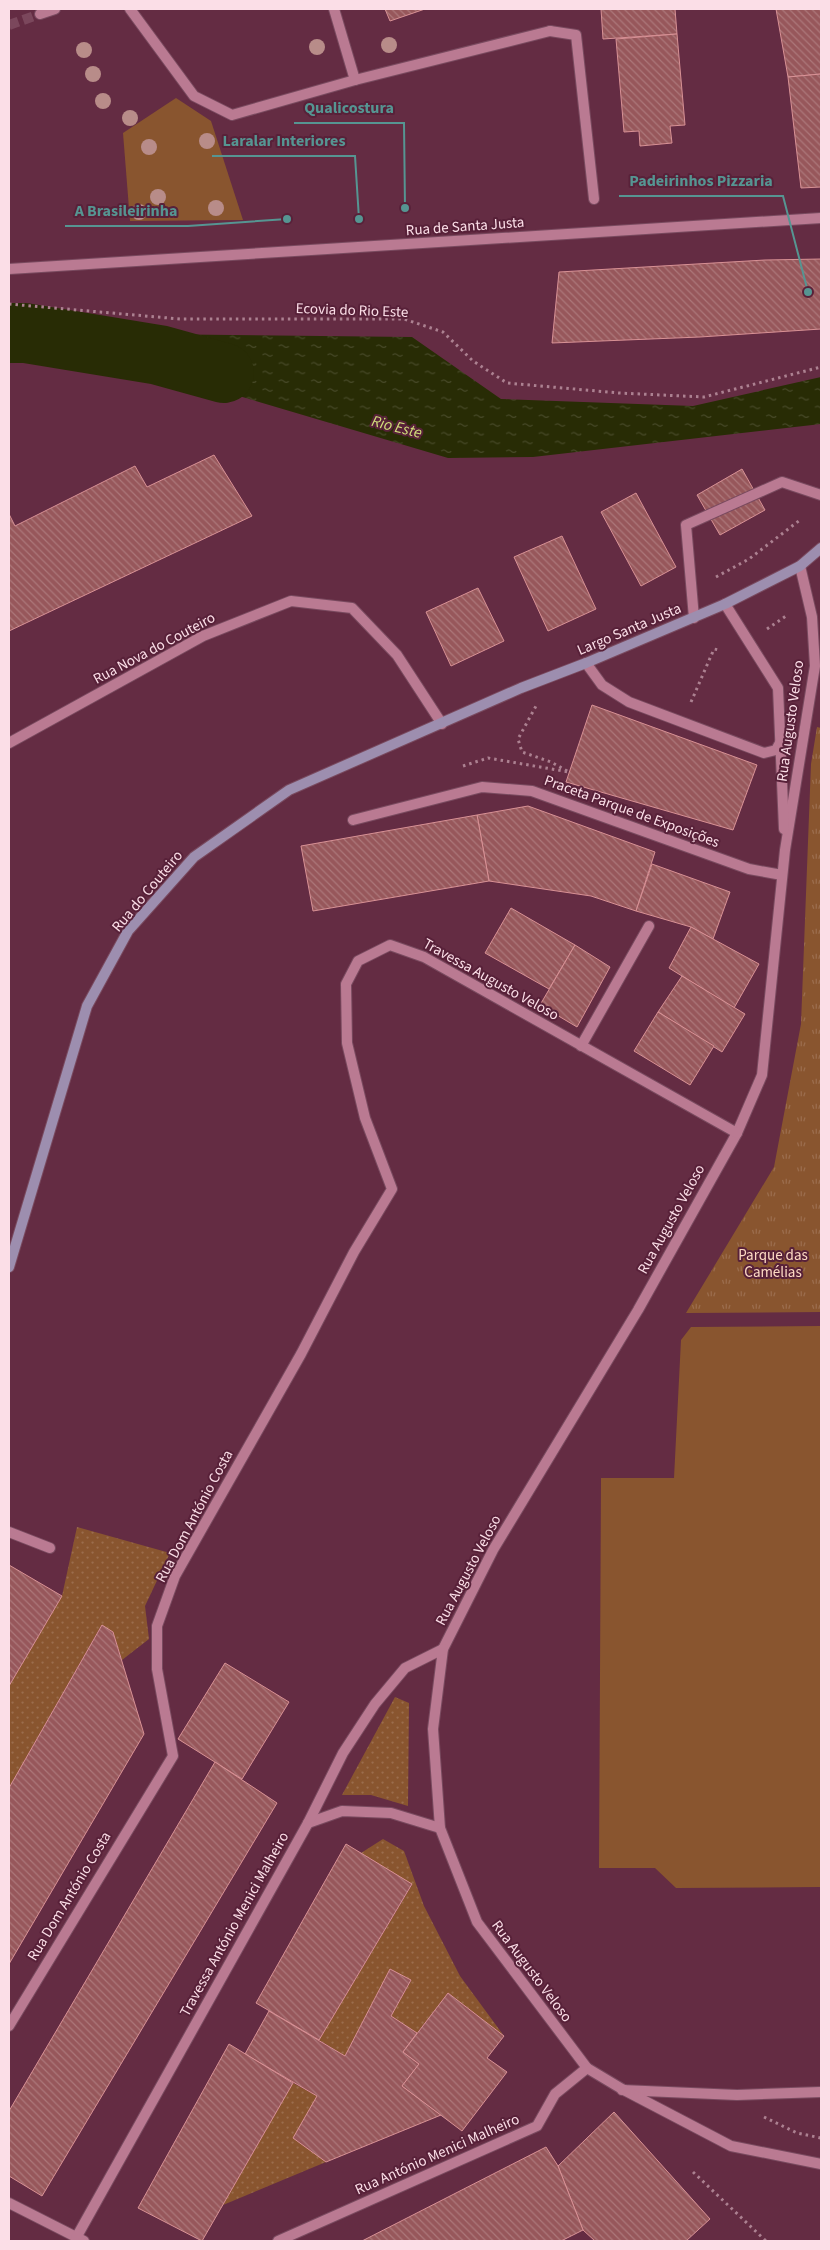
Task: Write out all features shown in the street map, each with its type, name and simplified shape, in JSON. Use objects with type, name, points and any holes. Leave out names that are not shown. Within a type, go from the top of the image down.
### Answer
[{"type":"main road","name":"Largo Santa Justa","points":[[442,724],[521,688],[586,664],[725,604],[800,566],[821,548]]},
{"type":"main road","name":"Rua do Couteiro","points":[[9,1267],[87,1006],[128,931],[194,858],[289,790],[442,724]]},
{"type":"street","points":[[40,14],[55,9]]},
{"type":"street","points":[[130,9],[194,96],[232,116],[355,80],[550,31],[576,35],[594,199]]},
{"type":"street","points":[[334,9],[355,80]]},
{"type":"street","name":"Rua de Santa Justa","points":[[9,269],[821,218]]},
{"type":"street","points":[[694,618],[686,525],[782,482],[821,495]]},
{"type":"street","name":"Rua Augusto Veloso","points":[[800,566],[812,617],[815,666],[785,850],[762,1075],[737,1133],[638,1310],[492,1550],[443,1649],[433,1729],[440,1828],[477,1922],[587,2068],[622,2090],[731,2146],[821,2164]]},
{"type":"street","name":"Rua Nova do Couteiro","points":[[9,743],[203,636],[291,601],[352,608],[398,655],[442,724]]},
{"type":"street","name":"Rua Augusto Veloso","points":[[725,604],[778,688],[785,850]]},
{"type":"street","points":[[586,664],[602,685],[620,696],[764,753],[776,750],[781,741]]},
{"type":"street","name":"Praceta Parque de Exposições","points":[[352,820],[482,787],[532,792],[749,869],[782,875]]},
{"type":"street","points":[[581,1046],[649,926]]},
{"type":"street","name":"Travessa Augusto Veloso","points":[[392,1189],[365,1118],[347,1043],[346,984],[358,961],[390,945],[424,957],[737,1133]]},
{"type":"street","name":"Rua Dom António Costa","points":[[9,2026],[172,1756],[157,1669],[157,1626],[175,1576],[301,1354],[354,1252],[392,1189]]},
{"type":"street","points":[[9,1532],[50,1548]]},
{"type":"street","name":"Travessa António Menici Malheiro","points":[[80,2240],[308,1823],[343,1753],[375,1704],[405,1668],[443,1649]]},
{"type":"street","points":[[308,1823],[342,1811],[391,1813],[440,1828]]},
{"type":"street","name":"Rua António Menici Malheiro","points":[[278,2241],[537,2126],[555,2094],[587,2068]]},
{"type":"street","points":[[622,2090],[738,2095],[821,2092]]},
{"type":"street","points":[[9,2203],[80,2240]]},
{"type":"path","name":"Ecovia do Rio Este","points":[[9,304],[180,319],[404,319],[443,332],[473,361],[507,384],[619,393],[704,397],[821,367]]},
{"type":"path","points":[[716,578],[748,560],[800,520]]},
{"type":"path","points":[[767,629],[786,616]]},
{"type":"path","points":[[682,720],[714,649],[719,650]]},
{"type":"path","points":[[536,706],[518,739],[522,752],[551,762]]},
{"type":"path","points":[[797,2132],[821,2138]]},
{"type":"path","points":[[692,2172],[766,2241]]},
{"type":"green space","points":[[176,98],[211,121],[243,220],[130,221],[123,133]]},
{"type":"green space","name":"Parque das Camélias","points":[[817,727],[821,728],[821,1312],[686,1313],[774,1167],[801,1024],[811,764]]},
{"type":"green space","points":[[821,1326],[821,1887],[676,1888],[655,1868],[599,1868],[601,1478],[674,1478],[681,1340],[691,1327]]},
{"type":"green space","points":[[77,1527],[170,1553],[145,1606],[149,1639],[122,1660],[113,1632],[101,1626],[9,1788],[9,1686],[62,1596]]},
{"type":"green space","points":[[395,1697],[409,1703],[408,1806],[371,1795],[342,1795]]},
{"type":"green space","points":[[383,1839],[404,1851],[424,1906],[460,1976],[504,2036],[448,1993],[417,2033],[391,2016],[411,1981],[390,1969],[345,2056],[319,2040],[412,1885],[361,1853]]},
{"type":"green space","points":[[293,2083],[317,2096],[326,2162],[223,2205]]},
{"type":"water","points":[[9,304],[84,317],[89,328],[86,357],[9,355]]},
{"type":"water","points":[[141,334],[412,337],[501,399],[693,406],[821,377],[821,424],[533,457],[448,458],[148,369]]},
{"type":"building","points":[[385,9],[425,9],[390,21]]},
{"type":"building","points":[[601,9],[675,9],[677,34],[603,39]]},
{"type":"building","points":[[776,9],[821,9],[821,74],[788,77]]},
{"type":"building","points":[[677,34],[685,125],[670,126],[672,143],[640,146],[639,131],[624,132],[616,39]]},
{"type":"building","points":[[821,74],[821,187],[801,188],[788,77]]},
{"type":"building","points":[[821,259],[821,329],[700,337],[552,343],[559,272],[765,260]]},
{"type":"building","points":[[214,455],[252,516],[9,631],[9,514],[15,526],[135,466],[147,487]]},
{"type":"building","points":[[742,469],[765,510],[720,535],[697,495]]},
{"type":"building","points":[[636,493],[676,567],[641,586],[601,512]]},
{"type":"building","points":[[562,536],[596,609],[548,631],[514,557]]},
{"type":"building","points":[[478,588],[504,641],[451,666],[426,612]]},
{"type":"building","points":[[592,705],[757,765],[733,830],[566,782]]},
{"type":"building","points":[[528,806],[655,852],[636,911],[591,896],[489,881],[477,815]]},
{"type":"building","points":[[477,815],[489,881],[313,911],[301,846]]},
{"type":"building","points":[[652,864],[730,892],[713,939],[691,927],[636,911]]},
{"type":"building","points":[[511,908],[575,945],[549,989],[485,953]]},
{"type":"building","points":[[691,927],[759,964],[734,1008],[669,968]]},
{"type":"building","points":[[575,945],[610,967],[577,1027],[540,1005]]},
{"type":"building","points":[[682,976],[745,1014],[722,1052],[658,1012]]},
{"type":"building","points":[[658,1012],[714,1046],[690,1085],[634,1051]]},
{"type":"building","points":[[9,1565],[62,1596],[9,1686]]},
{"type":"building","points":[[102,1625],[113,1632],[144,1734],[9,1964],[9,1788]]},
{"type":"building","points":[[225,1663],[289,1702],[242,1779],[178,1739]]},
{"type":"building","points":[[215,1762],[277,1803],[42,2196],[9,2176],[9,2111]]},
{"type":"building","points":[[346,1844],[412,1884],[319,2040],[256,2003]]},
{"type":"building","points":[[390,1969],[411,1980],[391,2016],[417,2033],[403,2052],[419,2064],[402,2086],[441,2115],[326,2162],[293,2138],[317,2096],[245,2054],[269,2011],[345,2056]]},
{"type":"building","points":[[448,1993],[504,2036],[487,2058],[507,2072],[462,2131],[402,2086],[419,2064],[403,2052]]},
{"type":"building","points":[[229,2044],[293,2083],[202,2241],[138,2208]]},
{"type":"building","points":[[614,2112],[710,2219],[686,2241],[595,2241],[583,2230],[558,2166]]},
{"type":"building","points":[[546,2147],[558,2166],[583,2230],[561,2241],[362,2241]]},
{"type":"waterway","name":"Rio Este","points":[[9,333],[25,333],[159,355],[224,373]]},
{"type":"tunnel","points":[[9,25],[40,14]]},
{"type":"place","name":"Qualicostura","points":[[405,208]]},
{"type":"place","name":"A Brasileirinha","points":[[287,219]]},
{"type":"place","name":"Laralar Interiores","points":[[359,219]]},
{"type":"place","name":"Padeirinhos Pizzaria","points":[[808,292]]}]
